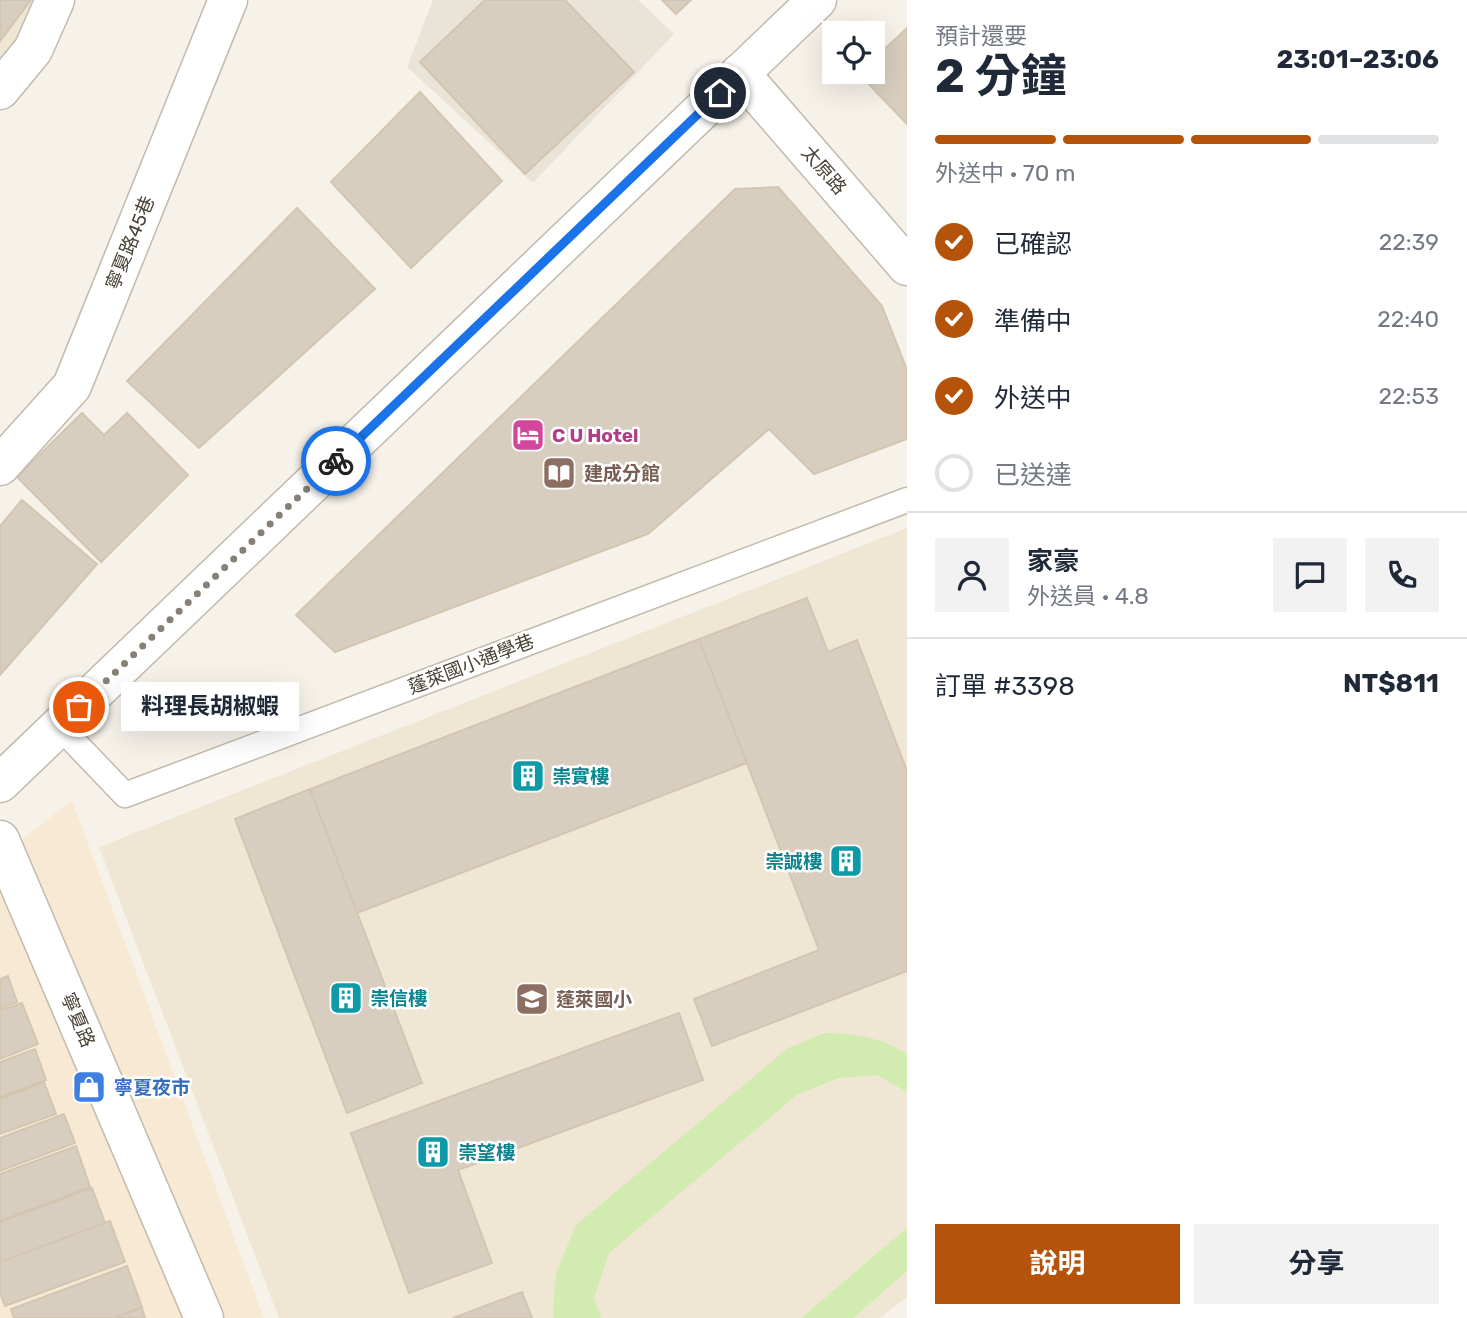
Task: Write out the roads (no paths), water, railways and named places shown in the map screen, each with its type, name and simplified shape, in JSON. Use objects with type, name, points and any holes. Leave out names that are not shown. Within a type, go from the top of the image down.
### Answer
[{"type":"street","points":[[0,90],[33,50],[55,0]]},
{"type":"street","name":"寧夏路45巷","points":[[0,466],[72,386],[228,0]]},
{"type":"street","points":[[0,783],[817,0]]},
{"type":"street","name":"太原路","points":[[740,74],[907,266]]},
{"type":"street","name":"寧夏路","points":[[0,840],[4,844],[204,1318]]},
{"type":"lane","name":"蓬萊國小通學巷","points":[[59,726],[125,795],[907,500]]},
{"type":"place","name":"C U Hotel","points":[[528,435]]},
{"type":"place","name":"建成分館","points":[[559,473]]},
{"type":"place","name":"料理長胡椒蝦","points":[[79,707]]},
{"type":"place","name":"崇實樓","points":[[528,776]]},
{"type":"place","name":"崇誠樓","points":[[846,861]]},
{"type":"place","name":"崇信樓","points":[[346,998]]},
{"type":"place","name":"蓬萊國小","points":[[532,999]]},
{"type":"place","name":"寧夏夜市","points":[[89,1087]]},
{"type":"place","name":"崇望樓","points":[[433,1152]]}]
